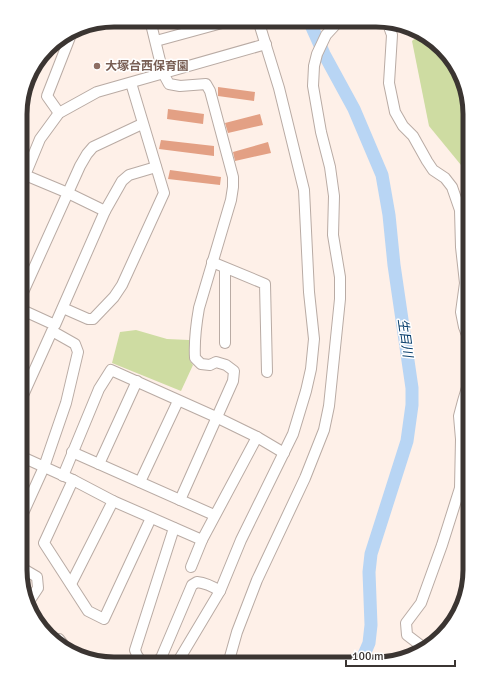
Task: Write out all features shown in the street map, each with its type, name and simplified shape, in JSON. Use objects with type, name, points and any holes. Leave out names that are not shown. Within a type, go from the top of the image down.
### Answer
[{"type":"street","points":[[152,27],[163,73],[169,84],[180,86],[206,84],[210,91],[233,177],[231,200],[200,308],[194,344],[195,358],[201,364],[210,365],[216,362],[226,365],[234,371],[233,381],[180,500]]},
{"type":"street","points":[[156,41],[205,27]]},
{"type":"street","points":[[181,657],[220,591],[241,540],[284,453],[306,391],[311,369],[314,339],[309,292],[304,190],[279,88],[260,27]]},
{"type":"street","points":[[230,657],[237,632],[257,580],[308,471],[324,430],[329,406],[340,299],[340,269],[333,235],[334,196],[330,167],[321,132],[313,86],[314,66],[317,54],[326,35],[333,27]]},
{"type":"street","points":[[389,28],[392,36],[389,83],[395,112],[403,126],[413,136],[433,170],[445,178],[452,187],[460,210],[463,271]]},
{"type":"street","points":[[59,113],[47,96],[69,40]]},
{"type":"street","points":[[27,170],[40,140],[59,113],[97,92],[266,44]]},
{"type":"street","points":[[63,308],[93,319],[114,297],[122,285],[164,193],[142,124],[131,83]]},
{"type":"street","points":[[27,284],[80,166],[90,150],[103,142],[142,124]]},
{"type":"street","points":[[27,312],[55,325],[106,211],[122,181],[129,175],[156,167]]},
{"type":"street","points":[[27,176],[106,211]]},
{"type":"street","points":[[212,262],[265,284],[267,372]]},
{"type":"street","points":[[225,268],[225,343]]},
{"type":"street","points":[[463,293],[461,312],[463,322]]},
{"type":"street","points":[[27,386],[52,331],[75,344],[78,352],[66,403],[44,467],[27,505]]},
{"type":"street","points":[[63,476],[99,389],[111,370],[216,417],[257,437],[284,453]]},
{"type":"street","points":[[99,464],[137,381]]},
{"type":"street","points":[[420,645],[407,635],[406,623],[421,603],[442,545],[460,488],[461,439],[459,416],[463,397]]},
{"type":"street","points":[[140,482],[178,401]]},
{"type":"street","points":[[191,567],[214,515],[257,437]]},
{"type":"street","points":[[72,452],[214,515]]},
{"type":"street","points":[[27,459],[151,518],[202,540]]},
{"type":"street","points":[[73,480],[44,543],[72,584],[88,611],[104,619],[151,518]]},
{"type":"street","points":[[72,584],[113,500]]},
{"type":"street","points":[[137,657],[134,650],[174,528]]},
{"type":"street","points":[[27,571],[37,577],[38,588],[32,597]]},
{"type":"street","points":[[161,657],[192,585],[197,582],[202,582],[220,591]]},
{"type":"green space","points":[[416,38],[429,45],[441,57],[454,76],[460,92],[462,103],[463,167],[429,126],[412,41]]},
{"type":"green space","points":[[136,330],[167,339],[189,340],[190,361],[193,365],[181,391],[112,363],[120,332]]},
{"type":"building","points":[[218,87],[255,92],[254,101],[218,96]]},
{"type":"building","points":[[168,109],[204,114],[203,124],[167,119]]},
{"type":"building","points":[[260,114],[263,125],[228,133],[225,123]]},
{"type":"building","points":[[161,140],[214,146],[214,156],[159,149]]},
{"type":"building","points":[[268,142],[271,153],[235,161],[233,152]]},
{"type":"building","points":[[170,170],[221,177],[220,185],[168,179]]},
{"type":"waterway","name":"生目川","points":[[312,27],[324,54],[354,109],[382,175],[389,215],[394,265],[412,388],[412,405],[407,441],[371,554],[369,572],[371,625],[369,643],[363,657]]},
{"type":"place","name":"大塚台西保育園","points":[[97,66]]}]
